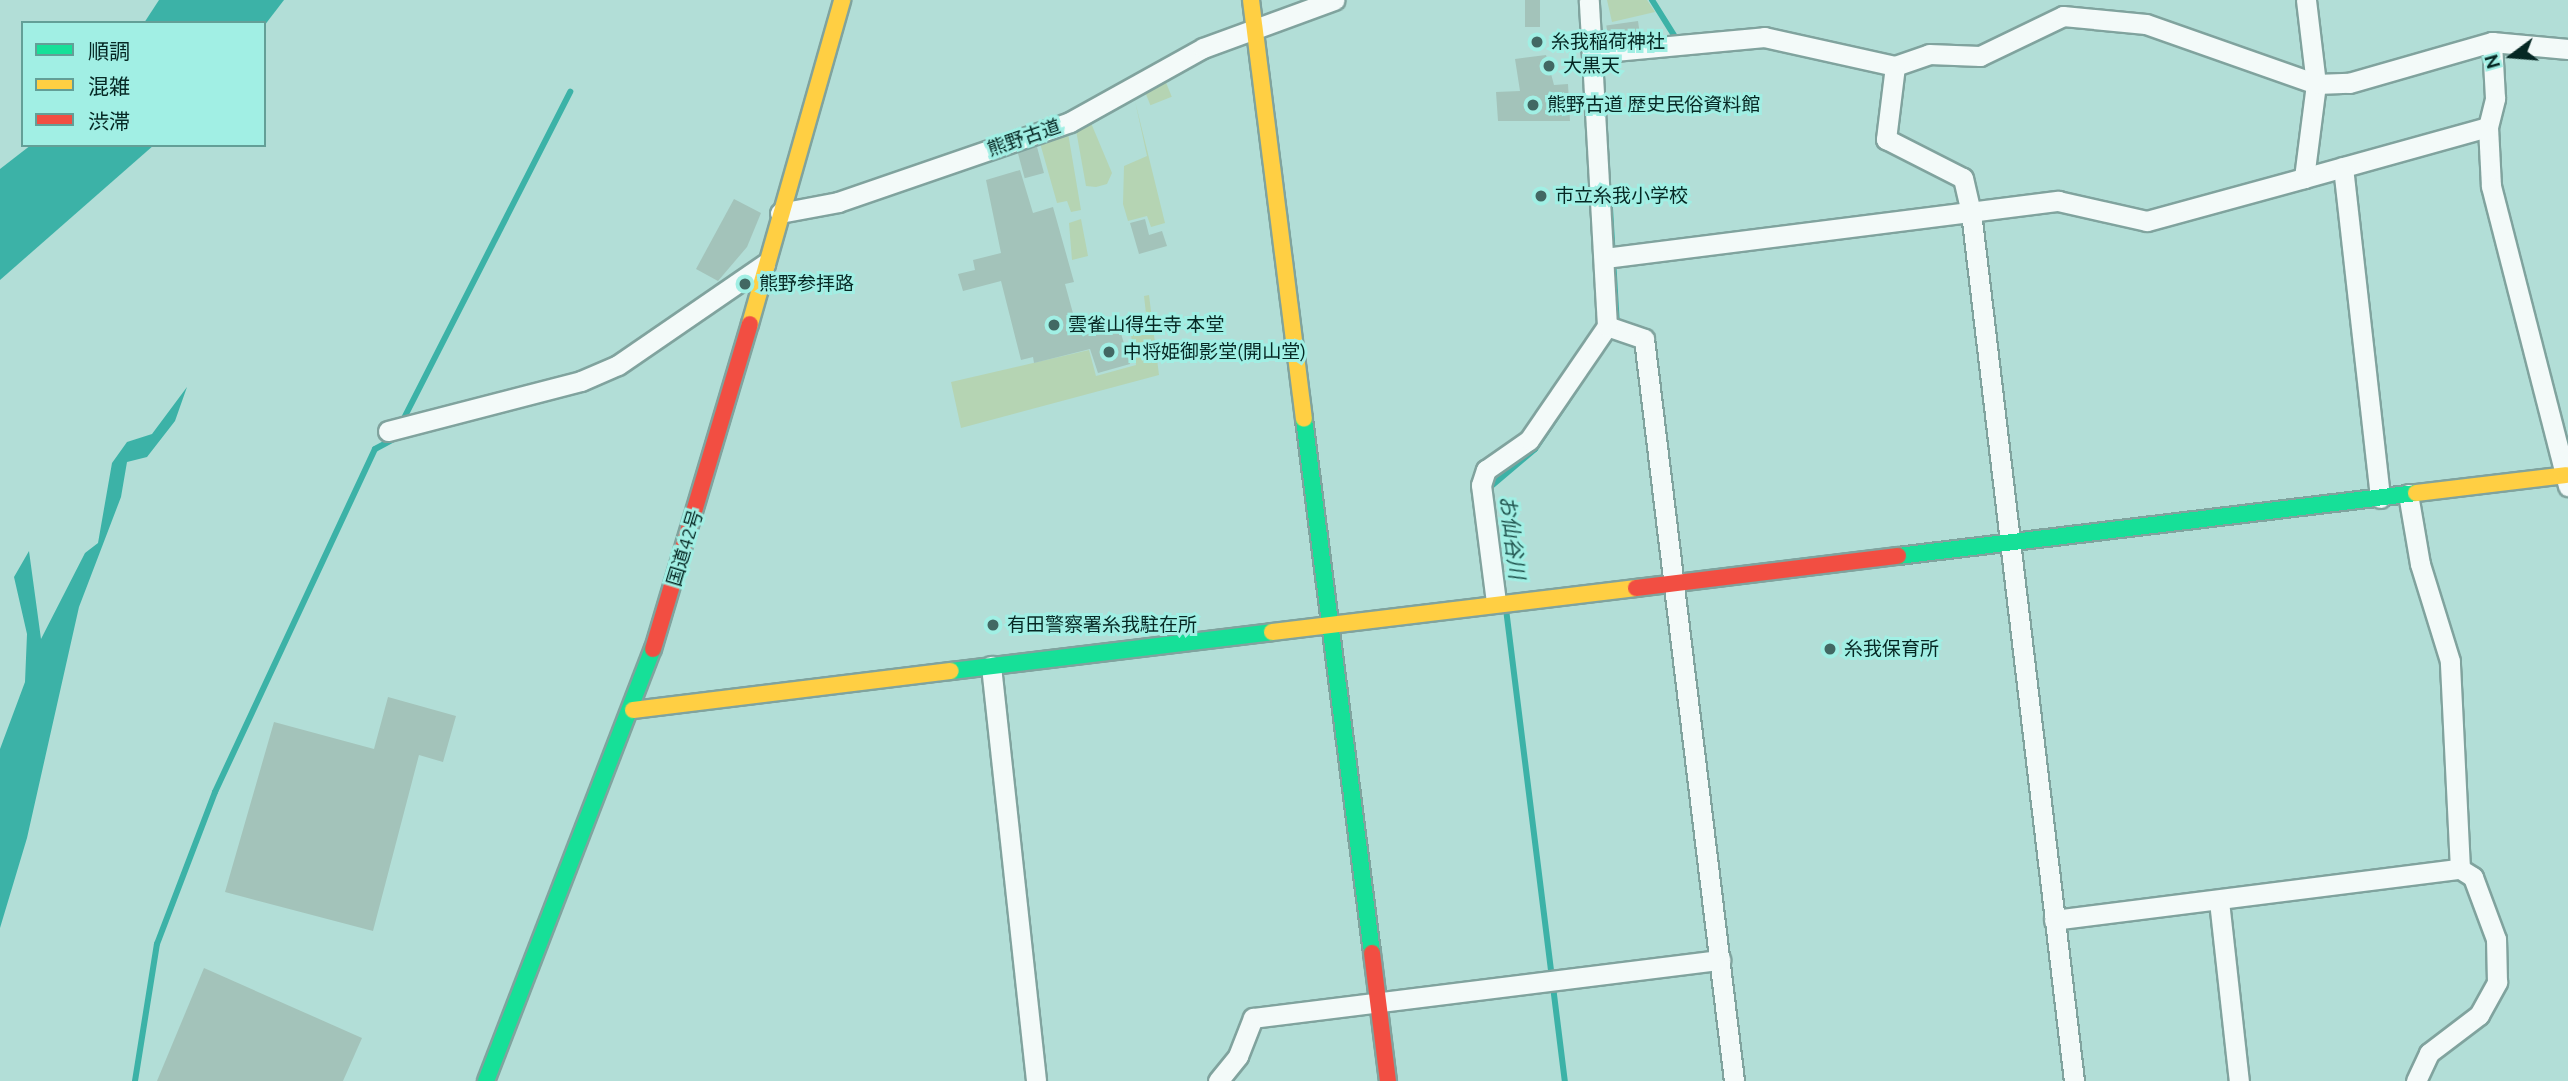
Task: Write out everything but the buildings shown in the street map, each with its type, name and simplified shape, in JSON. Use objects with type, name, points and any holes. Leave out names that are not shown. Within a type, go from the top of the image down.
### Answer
[{"type":"main road","name":"国道42号","points":[[486,1081],[633,710],[842,0]]},
{"type":"main road","points":[[1251,0],[1388,1081]]},
{"type":"main road","points":[[633,710],[1672,579],[2408,494],[2567,481]]},
{"type":"street","name":"熊野古道","points":[[780,213],[838,202],[1070,122],[1203,48],[1334,0]]},
{"type":"street","points":[[1496,602],[1481,485],[1486,470],[1530,440],[1607,326],[1588,0]]},
{"type":"street","points":[[2304,178],[2316,84],[2306,0]]},
{"type":"street","points":[[1593,53],[1765,37],[1895,65],[1929,54],[1980,56],[2063,16],[2146,24],[2316,84],[2362,80],[2492,42],[2568,49]]},
{"type":"street","points":[[2492,42],[2495,98],[2488,127],[2491,186],[2567,481]]},
{"type":"street","points":[[1895,65],[1886,139],[1963,178],[1971,212],[2074,1081]]},
{"type":"street","points":[[1605,258],[2058,201],[2147,221],[2488,127]]},
{"type":"street","points":[[2343,167],[2381,498]]},
{"type":"street","points":[[387,431],[581,381],[618,365],[766,263]]},
{"type":"street","points":[[1607,326],[1644,339],[1734,1081]]},
{"type":"street","points":[[2408,494],[2420,564],[2450,662],[2460,869]]},
{"type":"street","points":[[991,666],[1036,1081]]},
{"type":"street","points":[[2054,920],[2460,869],[2473,877],[2496,939],[2497,982],[2479,1015],[2429,1053],[2416,1081]]},
{"type":"street","points":[[2218,901],[2239,1081]]},
{"type":"street","points":[[1218,1081],[1238,1056],[1253,1017],[1720,960]]},
{"type":"green space","points":[[1607,0],[1647,0],[1655,12],[1612,22]]},
{"type":"green space","points":[[1165,80],[1172,97],[1150,105],[1144,89]]},
{"type":"green space","points":[[1135,101],[1165,223],[1151,227],[1147,216],[1128,221],[1123,204],[1124,166],[1147,156]]},
{"type":"green space","points":[[1091,123],[1112,173],[1107,184],[1096,187],[1086,186],[1076,130]]},
{"type":"green space","points":[[1068,133],[1081,210],[1071,212],[1067,201],[1057,203],[1040,143]]},
{"type":"green space","points":[[1081,219],[1088,256],[1072,260],[1069,223]]},
{"type":"green space","points":[[1149,295],[1159,375],[961,428],[951,382],[1089,350],[1096,376],[1136,365],[1131,335],[1148,331],[1144,296]]},
{"type":"water","points":[[159,0],[284,0],[266,23],[266,21],[145,21]]},
{"type":"water","points":[[28,147],[152,147],[0,280],[0,169]]},
{"type":"water","points":[[187,387],[175,421],[147,457],[127,462],[121,497],[79,607],[27,838],[0,928],[0,749],[25,682],[27,634],[14,577],[29,551],[41,639],[85,553],[98,543],[112,463],[127,442],[152,434]]},
{"type":"waterway","points":[[1652,0],[1677,40]]},
{"type":"waterway","points":[[401,424],[570,92]]},
{"type":"waterway","name":"お仙谷川","points":[[1610,208],[1617,326]]},
{"type":"waterway","name":"お仙谷川","points":[[1489,488],[1535,449],[1577,387]]},
{"type":"waterway","points":[[135,1081],[157,944],[215,792],[375,449],[394,439]]},
{"type":"waterway","name":"お仙谷川","points":[[1506,609],[1565,1081]]},
{"type":"traffic: fast","points":[[1304,419],[1372,953]]},
{"type":"traffic: fast","points":[[1898,556],[2416,493]]},
{"type":"traffic: fast","points":[[951,671],[1272,632]]},
{"type":"traffic: fast","points":[[486,1081],[653,649]]},
{"type":"traffic: slow","points":[[750,324],[842,0]]},
{"type":"traffic: slow","points":[[1251,0],[1304,419]]},
{"type":"traffic: slow","points":[[2416,493],[2566,475]]},
{"type":"traffic: slow","points":[[1272,632],[1636,588]]},
{"type":"traffic: slow","points":[[633,710],[951,671]]},
{"type":"traffic: jam","points":[[653,649],[750,324]]},
{"type":"traffic: jam","points":[[1636,588],[1898,556]]},
{"type":"traffic: jam","points":[[1372,953],[1388,1081]]},
{"type":"place","name":"糸我稲荷神社","points":[[1537,42]]},
{"type":"place","name":"大黒天","points":[[1549,66]]},
{"type":"place","name":"熊野古道 歴史民俗資料館","points":[[1533,105]]},
{"type":"place","name":"市立糸我小学校","points":[[1541,196]]},
{"type":"place","name":"熊野参拝路","points":[[745,284]]},
{"type":"place","name":"雲雀山得生寺 本堂","points":[[1054,325]]},
{"type":"place","name":"中将姫御影堂(開山堂)","points":[[1109,352]]},
{"type":"place","name":"有田警察署糸我駐在所","points":[[993,625]]},
{"type":"place","name":"糸我保育所","points":[[1830,649]]}]
